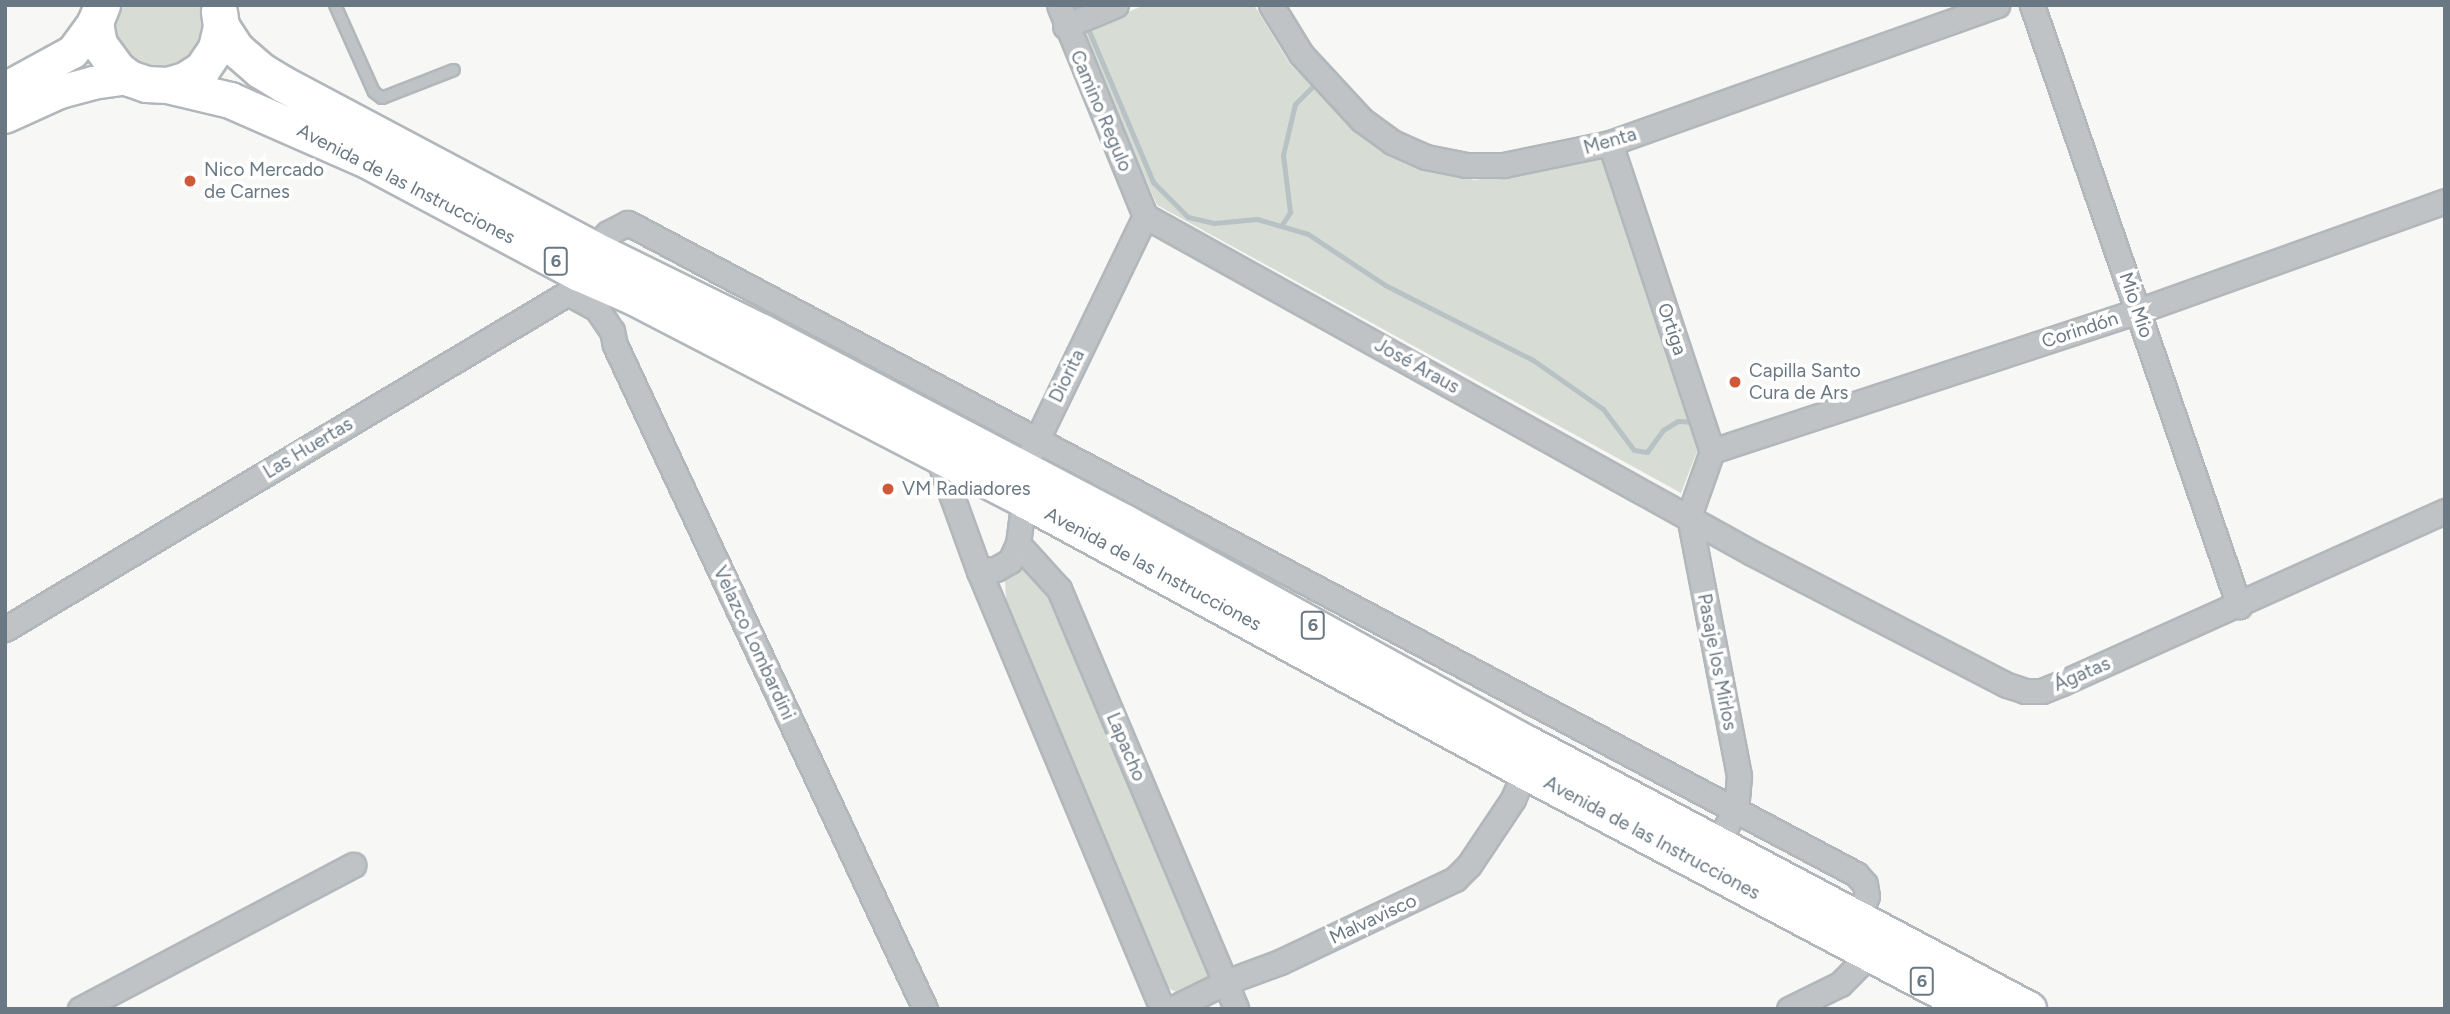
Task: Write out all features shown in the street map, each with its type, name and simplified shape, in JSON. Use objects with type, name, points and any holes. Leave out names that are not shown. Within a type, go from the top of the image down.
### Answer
[{"type":"main road","points":[[97,11],[99,44],[117,69],[147,82]]},
{"type":"main road","points":[[5,89],[73,52],[97,11]]},
{"type":"main road","points":[[5,117],[60,92],[93,83],[185,80],[202,69],[216,48],[220,16]]},
{"type":"main road","name":"Avenida de las Instrucciones","points":[[220,16],[236,49],[260,70],[580,272],[762,332],[1029,469],[1717,844],[2028,1009]]},
{"type":"main road","name":"Avenida de las Instrucciones","points":[[147,82],[230,100],[322,139],[937,455],[1029,469],[1525,771],[1975,1009]]},
{"type":"street","points":[[1062,16],[1116,5]]},
{"type":"street","name":"Menta","points":[[1271,5],[1301,54],[1362,120],[1392,142],[1426,157],[1466,165],[1504,165],[1610,143],[1997,5]]},
{"type":"street","name":"Mio Mio","points":[[2032,5],[2239,606]]},
{"type":"street","name":"Camino Regulo","points":[[1062,16],[1144,216]]},
{"type":"street","name":"Ortiga","points":[[1610,143],[1712,451]]},
{"type":"street","name":"Corindón","points":[[1712,451],[2138,311],[2445,201]]},
{"type":"street","name":"Diorita","points":[[1018,544],[1029,469],[1144,216]]},
{"type":"street","name":"José Araus","points":[[1144,216],[1689,516]]},
{"type":"street","name":"Las Huertas","points":[[5,629],[580,272]]},
{"type":"street","name":"Velazco Lombardini","points":[[580,272],[597,309],[612,331],[615,345],[925,1009]]},
{"type":"street","points":[[1689,516],[1712,451]]},
{"type":"street","points":[[937,455],[979,571],[1162,1009]]},
{"type":"street","name":"Avenida de las Instrucciones","points":[[1029,469],[1736,808],[1856,874],[1865,884],[1867,896],[1857,918]]},
{"type":"street","name":"Ágatas","points":[[1689,516],[2007,685],[2025,691],[2042,691],[2239,606],[2445,511]]},
{"type":"street","name":"Pasaje los Mirlos","points":[[1689,516],[1739,776],[1736,808]]},
{"type":"street","points":[[979,571],[996,569],[1010,561],[1018,544]]},
{"type":"street","name":"Lapacho","points":[[1018,544],[1059,589],[1236,1009]]},
{"type":"street","name":"Malvavisco","points":[[1171,1009],[1226,982],[1280,962],[1455,879],[1469,865],[1513,799],[1525,771]]},
{"type":"street","points":[[1717,844],[1736,808]]},
{"type":"street","points":[[80,1009],[353,865]]},
{"type":"street","points":[[1789,1009],[1840,984],[1870,954]]},
{"type":"lane","points":[[335,5],[374,92],[382,98],[454,70]]},
{"type":"shaded area","points":[[116,5],[202,5],[208,30],[194,56],[173,68],[139,66],[126,57],[112,34],[113,11]]},
{"type":"shaded area","points":[[1145,5],[1254,5],[1290,64],[1363,136],[1420,166],[1474,180],[1533,173],[1603,157],[1698,449],[1681,493],[1157,205],[1082,31]]},
{"type":"shaded area","points":[[1017,567],[1028,567],[1050,588],[1211,977],[1181,994],[1163,986],[1006,601],[1005,578]]},
{"type":"waterway","points":[[1086,24],[1153,182],[1188,217],[1214,223],[1257,219],[1308,234],[1385,285],[1533,360],[1603,409],[1634,450],[1647,452],[1663,430],[1678,421],[1696,422]]},
{"type":"waterway","points":[[1281,226],[1290,212],[1283,155],[1295,104],[1317,82]]},
{"type":"place","name":"Nico Mercado de Carnes","points":[[190,181]]},
{"type":"place","name":"Capilla Santo Cura de Ars","points":[[1735,382]]},
{"type":"place","name":"VM Radiadores","points":[[888,489]]}]
